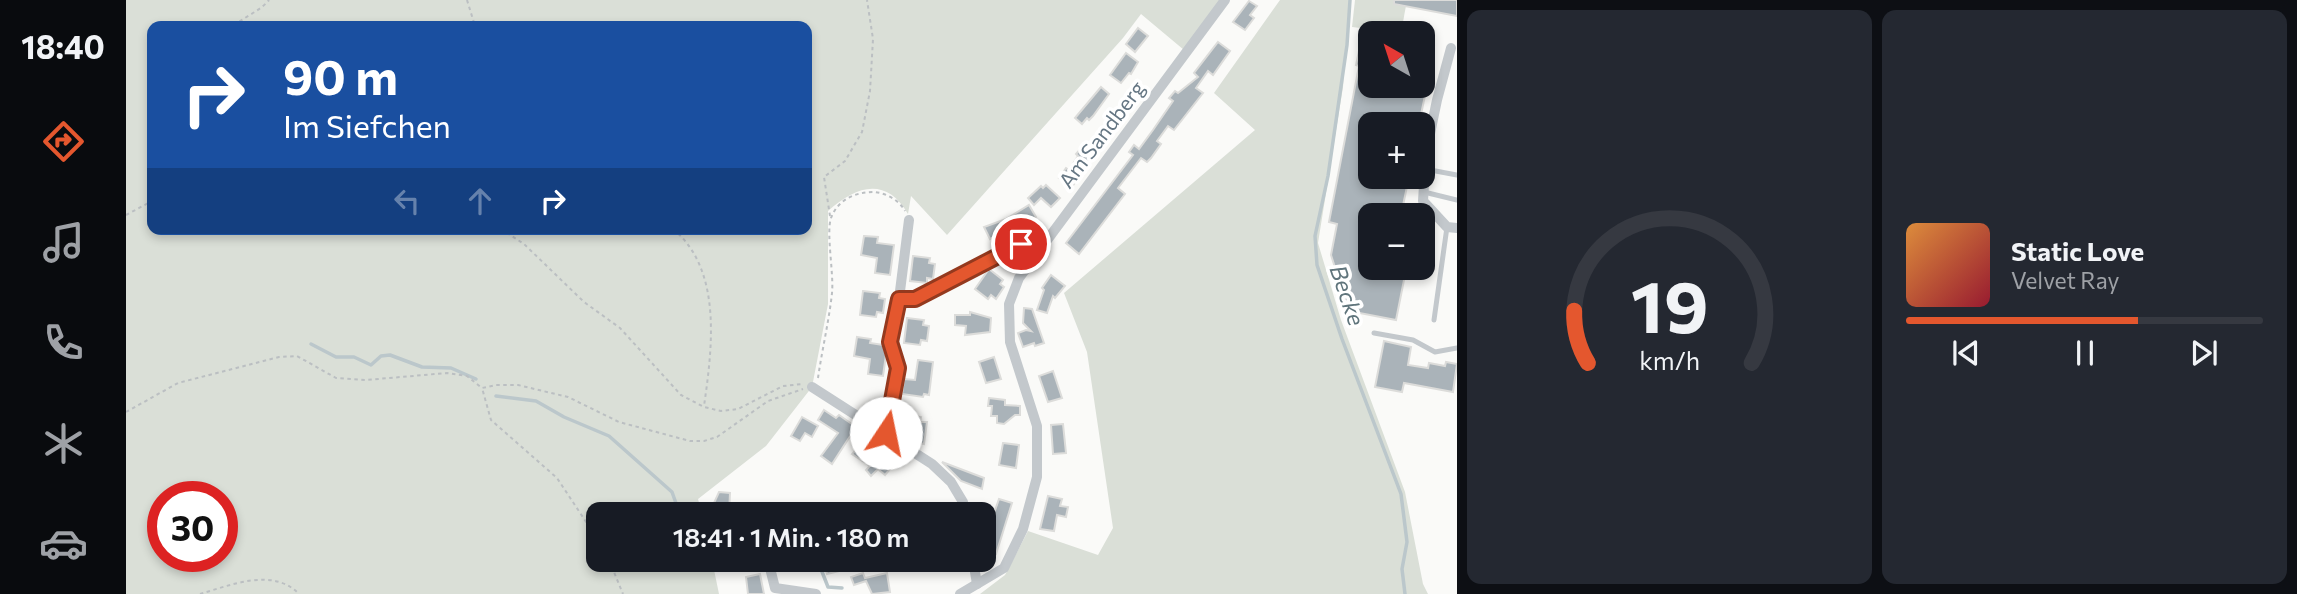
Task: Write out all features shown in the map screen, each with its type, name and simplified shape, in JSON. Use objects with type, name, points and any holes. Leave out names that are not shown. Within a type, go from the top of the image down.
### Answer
[{"type":"street","name":"Am Sandberg","points":[[960,594],[1004,568],[1023,529],[1037,477],[1037,426],[1010,342],[1009,304],[1019,278],[1225,0]]},
{"type":"street","points":[[1435,112],[1451,48]]},
{"type":"street","points":[[1424,189],[1423,201],[1452,228]]},
{"type":"street","points":[[886,433],[898,368],[890,342],[899,299],[909,220]]},
{"type":"street","points":[[899,299],[915,299],[1021,244],[1038,250]]},
{"type":"street","points":[[814,388],[932,464],[951,482],[962,502]]},
{"type":"street","points":[[771,572],[775,588],[816,594]]},
{"type":"street","points":[[975,572],[977,584]]},
{"type":"lane","points":[[1435,171],[1457,175]]},
{"type":"lane","points":[[1424,192],[1457,200]]},
{"type":"lane","points":[[1434,320],[1452,228]]},
{"type":"lane","points":[[1374,333],[1413,340],[1435,352],[1457,348]]},
{"type":"path","points":[[240,21],[261,10],[269,0]]},
{"type":"path","points":[[467,0],[473,21]]},
{"type":"path","points":[[814,388],[832,291],[831,219],[824,177],[845,161],[862,132],[870,91],[873,39],[867,0]]},
{"type":"path","points":[[831,219],[838,205],[852,195],[870,192],[883,193],[898,202],[909,220]]},
{"type":"path","points":[[126,215],[147,204]]},
{"type":"path","points":[[510,235],[562,278],[584,302],[620,328],[681,395],[704,407],[721,411],[738,409],[783,386],[800,384],[814,388]]},
{"type":"path","points":[[680,235],[705,274],[712,332],[704,407]]},
{"type":"path","points":[[126,412],[178,383],[279,356],[296,356],[336,378],[366,380],[447,373],[467,376],[482,388],[491,420],[557,478],[586,522]]},
{"type":"path","points":[[482,388],[496,385],[518,386],[568,397],[619,422],[690,441],[704,441],[717,437],[768,401],[793,391],[814,388]]},
{"type":"path","points":[[613,572],[623,594]]},
{"type":"path","points":[[200,594],[229,585],[270,578],[293,587],[299,594]]},
{"type":"shaded area","points":[[126,0],[1220,0],[1184,50],[1141,14],[1123,38],[947,235],[911,196],[908,214],[890,194],[870,189],[849,196],[828,211],[828,304],[812,387],[766,446],[698,499],[699,502],[586,502],[586,572],[714,572],[719,594],[126,594]]},
{"type":"shaded area","points":[[1280,0],[1349,0],[1343,87],[1318,243],[1341,320],[1405,492],[1423,584],[1428,594],[980,594],[1005,575],[1028,531],[1098,555],[1113,528],[1087,352],[1064,293],[1255,130],[1214,93]]},
{"type":"shaded area","points":[[1355,0],[1407,0],[1403,21],[1358,21],[1358,28],[1352,27]]},
{"type":"building","points":[[1394,0],[1457,0],[1457,16],[1394,4]]},
{"type":"building","points":[[1249,1],[1257,6],[1250,15],[1254,18],[1245,30],[1233,22]]},
{"type":"building","points":[[1138,28],[1148,36],[1135,52],[1126,44]]},
{"type":"building","points":[[1218,42],[1230,51],[1213,75],[1208,71],[1196,88],[1203,93],[1174,130],[1168,126],[1157,141],[1161,144],[1151,158],[1147,162],[1141,158],[1118,188],[1125,194],[1079,254],[1066,243],[1133,155],[1129,152],[1134,145],[1139,149],[1153,130],[1173,101],[1169,98],[1175,91],[1178,93],[1198,77],[1194,73]]},
{"type":"building","points":[[1126,53],[1138,62],[1131,74],[1121,83],[1110,75]]},
{"type":"building","points":[[1358,71],[1358,98],[1424,98],[1422,112],[1358,112],[1358,189],[1406,189],[1404,203],[1358,203],[1358,280],[1404,280],[1396,320],[1349,311],[1331,255],[1337,224],[1329,222]]},
{"type":"building","points":[[1101,87],[1109,94],[1093,116],[1082,124],[1075,118]]},
{"type":"building","points":[[1084,145],[1094,153],[1079,171],[1081,173],[1072,187],[1059,178],[1066,168],[1069,170],[1078,156],[1076,154]]},
{"type":"building","points":[[1046,185],[1060,198],[1051,207],[1041,198],[1034,205],[1028,198],[1041,186],[1043,188]]},
{"type":"building","points":[[1029,205],[1036,217],[1021,226],[1019,222],[990,239],[984,227],[1006,219]]},
{"type":"building","points":[[864,236],[878,237],[877,243],[894,245],[890,275],[875,273],[877,258],[861,255]]},
{"type":"building","points":[[913,256],[930,258],[929,263],[935,264],[933,279],[927,278],[927,283],[910,281]]},
{"type":"building","points":[[989,269],[1003,280],[1000,284],[1004,287],[996,299],[991,295],[988,299],[975,289]]},
{"type":"building","points":[[1051,275],[1065,286],[1055,298],[1053,296],[1047,313],[1037,310],[1044,290],[1042,288]]},
{"type":"building","points":[[863,291],[880,293],[879,298],[885,299],[883,313],[877,312],[876,317],[860,315]]},
{"type":"building","points":[[1024,308],[1032,309],[1044,343],[1023,347],[1018,333],[1031,331],[1023,323]]},
{"type":"building","points":[[970,312],[991,318],[990,332],[965,335],[966,326],[955,325],[955,315],[970,315]]},
{"type":"building","points":[[907,318],[924,320],[923,325],[929,326],[927,341],[921,340],[920,345],[904,343]]},
{"type":"building","points":[[857,337],[871,339],[870,343],[883,345],[886,355],[883,376],[868,374],[870,359],[854,356]]},
{"type":"building","points":[[1384,341],[1411,347],[1408,365],[1428,368],[1429,363],[1445,366],[1446,362],[1457,364],[1453,392],[1404,383],[1402,392],[1375,387]]},
{"type":"building","points":[[994,357],[1001,379],[986,383],[979,362]]},
{"type":"building","points":[[918,360],[933,362],[929,395],[924,394],[923,397],[902,394],[904,379],[915,380]]},
{"type":"building","points":[[1053,371],[1062,398],[1048,402],[1039,376]]},
{"type":"building","points":[[989,398],[1005,400],[1005,405],[1020,406],[1020,415],[1015,415],[1004,424],[997,423],[997,416],[991,416]]},
{"type":"building","points":[[824,410],[836,418],[839,415],[856,427],[832,464],[821,456],[838,433],[818,420]]},
{"type":"building","points":[[906,415],[921,417],[920,422],[927,422],[924,444],[911,441],[912,430],[904,428]]},
{"type":"building","points":[[802,417],[818,426],[812,437],[805,433],[800,441],[791,436]]},
{"type":"building","points":[[1063,424],[1066,453],[1053,454],[1051,425]]},
{"type":"building","points":[[870,436],[879,444],[876,446],[895,463],[885,475],[878,469],[871,476],[866,470],[870,466],[852,454]]},
{"type":"building","points":[[1003,443],[1019,445],[1016,468],[999,465]]},
{"type":"building","points":[[942,462],[984,478],[982,489],[961,481]]},
{"type":"building","points":[[719,492],[730,493],[730,502],[714,502]]},
{"type":"building","points":[[1048,496],[1062,499],[1060,506],[1068,507],[1066,517],[1057,515],[1054,531],[1040,529]]},
{"type":"building","points":[[999,499],[1012,503],[996,554],[996,508]]},
{"type":"building","points":[[863,573],[865,578],[887,573],[890,592],[872,594],[866,581],[854,585],[851,577]]},
{"type":"building","points":[[760,574],[764,594],[748,594],[746,577]]},
{"type":"waterway","name":"Becke","points":[[1350,0],[1347,45],[1328,176],[1315,236],[1317,265],[1401,494],[1407,542],[1402,569],[1405,594]]},
{"type":"waterway","points":[[311,344],[336,357],[354,357],[371,365],[381,356],[390,355],[422,367],[451,368],[476,379]]},
{"type":"waterway","points":[[496,396],[536,401],[564,417],[609,436],[672,492],[676,502]]},
{"type":"waterway","points":[[822,572],[828,587],[842,588]]},
{"type":"route","points":[[886,433],[898,368],[890,342],[899,299],[915,299],[1021,244]]}]
